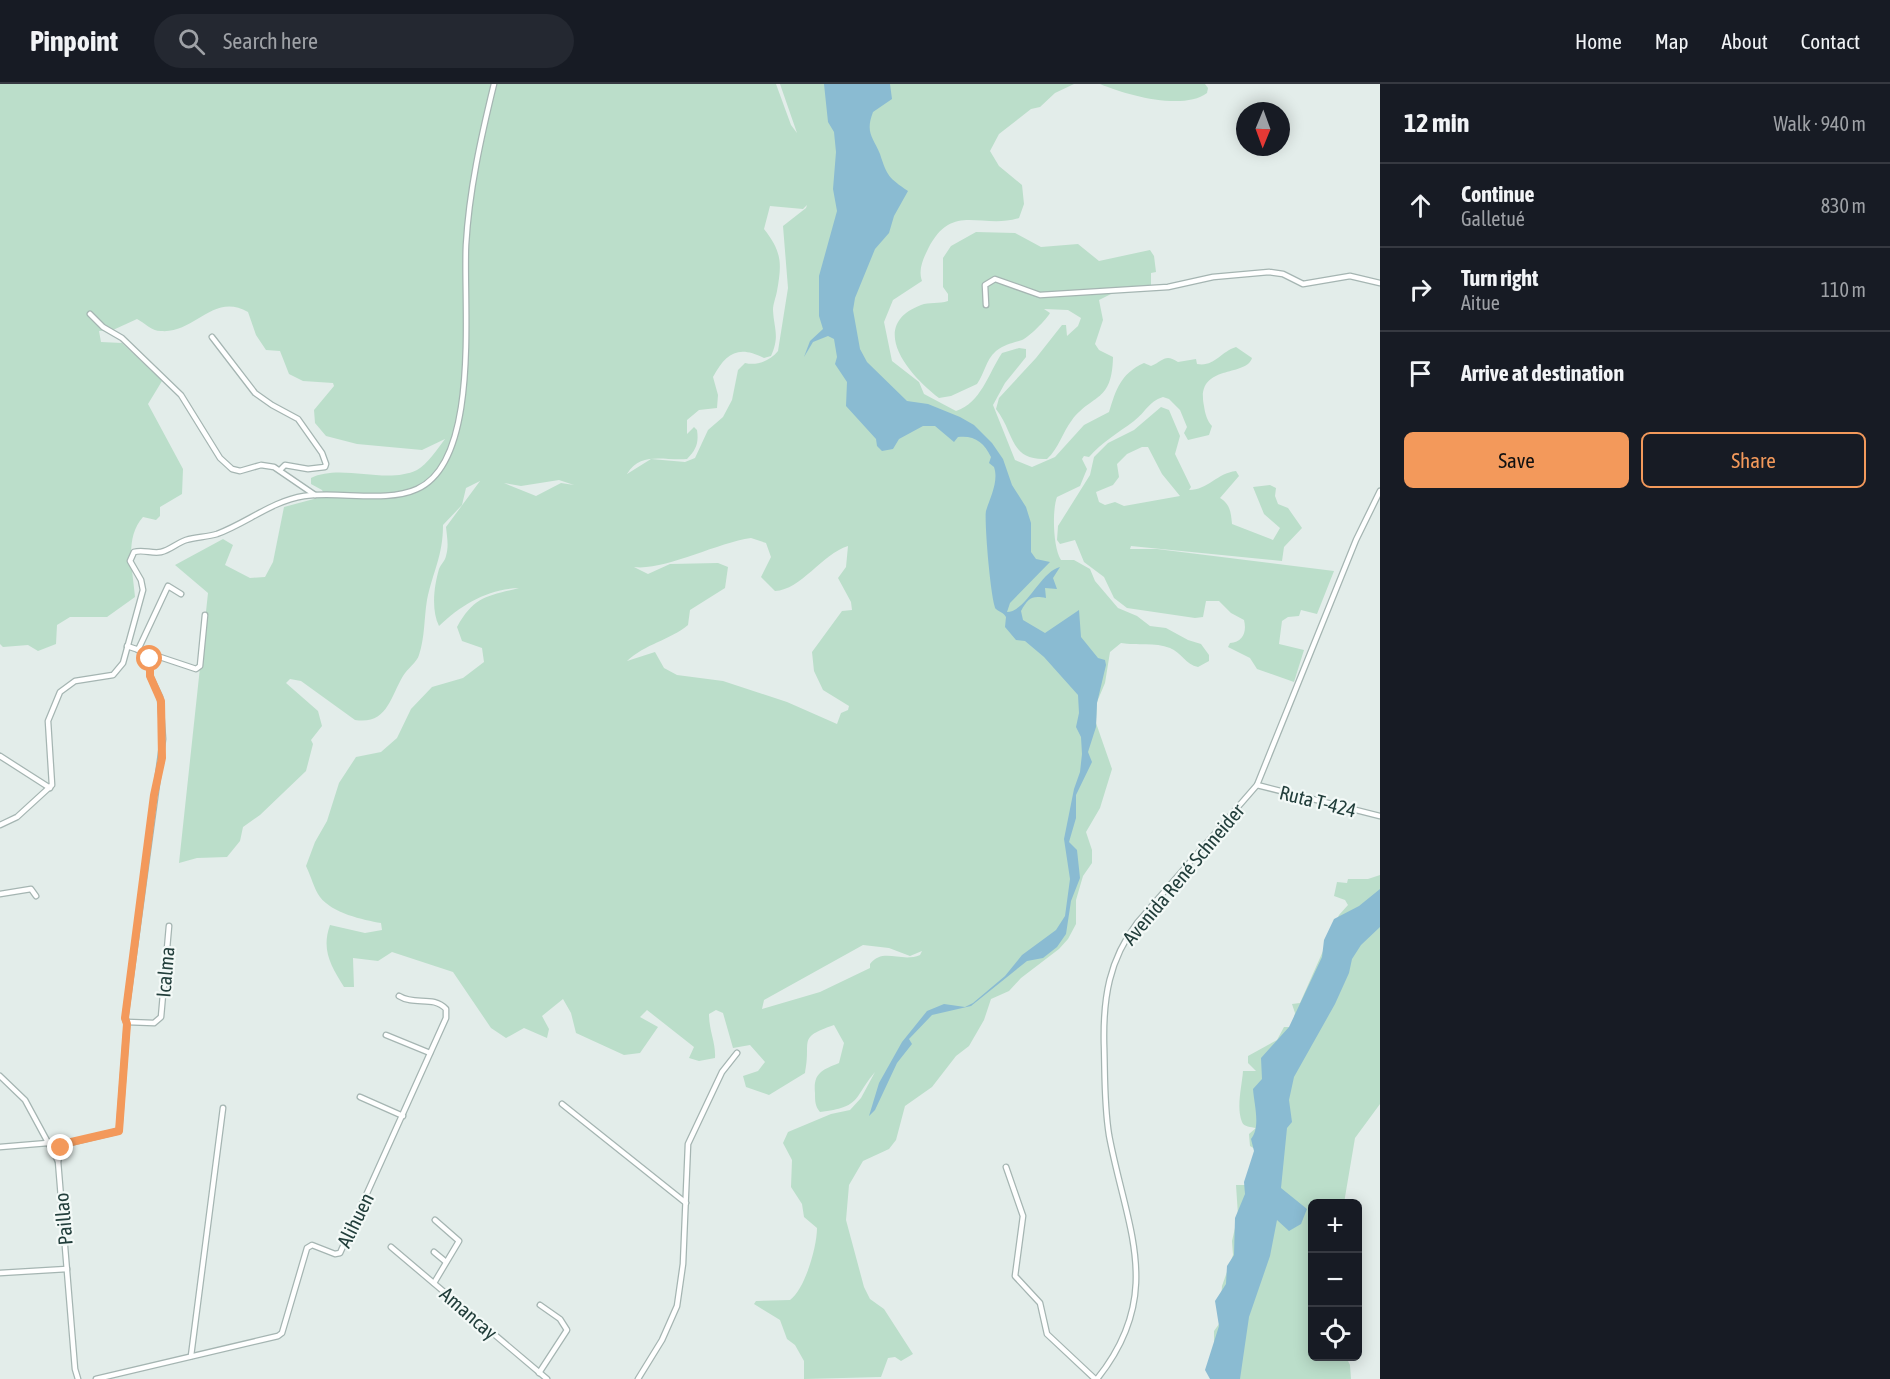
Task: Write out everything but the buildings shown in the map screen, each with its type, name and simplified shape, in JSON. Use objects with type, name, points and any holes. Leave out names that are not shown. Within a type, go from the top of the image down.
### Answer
[{"type":"street","points":[[50,788],[48,721],[60,692],[72,682],[115,673],[123,663],[143,590],[141,580],[130,561],[134,552],[163,551],[186,540],[224,531],[284,501],[315,495],[396,495],[410,492],[435,478],[447,459],[458,418],[467,355],[466,245],[478,151],[494,84]]},
{"type":"street","points":[[986,305],[985,285],[995,279],[1026,292],[1040,295],[1168,287],[1224,276],[1269,272],[1283,274],[1306,284],[1350,276],[1380,283]]},
{"type":"street","points":[[90,314],[103,327],[122,338],[181,394],[196,414],[211,447],[227,465],[240,471],[266,465],[280,470],[315,495]]},
{"type":"street","points":[[212,337],[255,393],[298,419],[322,453],[326,464],[325,467],[308,468],[285,465],[280,470]]},
{"type":"street","name":"Avenida René Schneider","points":[[1096,1379],[1123,1338],[1132,1309],[1136,1279],[1135,1249],[1129,1212],[1114,1157],[1105,1101],[1103,1016],[1108,981],[1117,955],[1131,931],[1257,785],[1356,540],[1380,491]]},
{"type":"street","points":[[138,650],[168,586],[181,594]]},
{"type":"street","points":[[127,646],[196,669],[200,666],[205,615]]},
{"type":"street","points":[[58,1161],[65,1144],[119,1131],[127,1022],[154,795],[161,767],[163,739],[160,697],[150,676],[148,653]]},
{"type":"street","points":[[0,756],[50,788]]},
{"type":"street","name":"Ruta T-424","points":[[1257,785],[1380,816]]},
{"type":"street","points":[[0,825],[17,817],[50,788]]},
{"type":"street","points":[[0,894],[31,889],[36,896]]},
{"type":"street","name":"Icalma","points":[[127,1022],[154,1023],[161,1017],[169,926]]},
{"type":"street","name":"Alihuen","points":[[96,1379],[282,1333],[307,1248],[312,1245],[336,1255],[340,1253],[446,1018],[446,1010],[434,1001],[413,1002],[399,996]]},
{"type":"street","points":[[386,1035],[430,1053]]},
{"type":"street","points":[[638,1379],[662,1340],[677,1306],[683,1264],[688,1144],[722,1072],[737,1053]]},
{"type":"street","name":"Paillao","points":[[0,1077],[25,1100],[58,1161],[75,1369],[78,1379]]},
{"type":"street","points":[[360,1097],[403,1116]]},
{"type":"street","points":[[562,1104],[686,1203]]},
{"type":"street","points":[[191,1356],[223,1108]]},
{"type":"street","points":[[0,1147],[48,1143]]},
{"type":"street","points":[[1006,1167],[1023,1216],[1015,1275],[1039,1300],[1047,1334],[1096,1379]]},
{"type":"street","points":[[434,1283],[458,1238],[435,1220]]},
{"type":"street","name":"Amancay","points":[[391,1247],[547,1379]]},
{"type":"street","points":[[434,1252],[446,1262]]},
{"type":"street","points":[[0,1273],[67,1269]]},
{"type":"street","points":[[539,1372],[567,1330],[560,1320],[540,1305]]},
{"type":"green space","points":[[0,84],[776,84],[791,125],[797,133],[780,84],[1074,84],[1055,93],[1040,107],[1031,109],[999,134],[990,151],[999,166],[1022,185],[1024,204],[1019,218],[1005,221],[957,221],[937,234],[923,261],[922,281],[893,300],[884,322],[892,361],[919,382],[924,394],[956,411],[972,402],[978,395],[1002,353],[1019,348],[1026,349],[1026,357],[1005,383],[993,405],[1015,460],[1032,467],[1055,457],[1084,425],[1109,412],[1120,383],[1129,372],[1144,363],[1151,366],[1170,358],[1178,362],[1196,359],[1197,364],[1203,364],[1213,361],[1236,347],[1252,358],[1241,368],[1222,373],[1207,383],[1203,392],[1206,414],[1212,426],[1209,435],[1188,440],[1184,433],[1187,427],[1180,410],[1169,399],[1163,397],[1150,404],[1138,418],[1089,457],[1084,456],[1082,459],[1087,469],[1080,486],[1057,497],[1054,529],[1056,547],[1061,560],[1074,560],[1090,569],[1095,581],[1118,608],[1137,616],[1150,626],[1166,628],[1201,644],[1209,655],[1209,661],[1198,667],[1194,666],[1174,650],[1158,645],[1121,643],[1110,652],[1105,683],[1097,702],[1096,723],[1112,769],[1100,808],[1086,832],[1092,850],[1092,863],[1083,876],[1076,900],[1076,924],[1068,939],[1059,949],[1021,978],[1009,991],[991,999],[984,1020],[969,1046],[956,1056],[932,1087],[905,1106],[896,1140],[889,1149],[863,1161],[849,1185],[846,1220],[864,1287],[870,1299],[884,1309],[913,1354],[901,1361],[895,1357],[888,1358],[881,1377],[804,1379],[804,1361],[795,1345],[787,1339],[780,1320],[754,1304],[756,1301],[790,1300],[801,1287],[815,1246],[817,1228],[804,1217],[802,1204],[791,1187],[792,1160],[783,1143],[788,1132],[831,1114],[850,1110],[861,1098],[875,1072],[850,1104],[820,1112],[815,1101],[817,1077],[823,1070],[839,1063],[844,1043],[834,1025],[810,1037],[805,1073],[769,1095],[746,1087],[743,1076],[758,1071],[765,1062],[750,1045],[733,1048],[723,1013],[716,1010],[709,1014],[715,1058],[699,1061],[689,1058],[694,1047],[647,1010],[640,1017],[658,1027],[640,1053],[624,1055],[576,1033],[571,1013],[563,999],[542,1016],[549,1029],[547,1038],[524,1028],[506,1038],[491,1028],[453,972],[392,952],[378,961],[353,958],[354,987],[344,987],[331,965],[327,950],[327,934],[330,925],[365,933],[382,930],[381,923],[348,915],[325,903],[318,894],[306,866],[315,842],[327,821],[339,783],[356,757],[381,752],[397,738],[411,709],[432,687],[463,678],[484,662],[482,648],[462,641],[457,627],[469,609],[482,599],[519,588],[497,591],[476,599],[439,626],[436,620],[434,598],[439,569],[447,552],[446,527],[480,481],[466,488],[462,505],[443,525],[440,555],[427,600],[419,655],[403,676],[386,708],[374,718],[355,720],[301,681],[290,679],[286,683],[318,711],[322,726],[311,740],[313,744],[306,771],[260,815],[243,827],[240,841],[227,857],[197,858],[179,863],[208,593],[175,565],[223,539],[233,545],[225,565],[250,578],[265,577],[273,562],[284,507],[325,496],[322,490],[311,484],[311,478],[336,473],[405,474],[425,464],[445,439],[422,450],[357,444],[326,436],[315,423],[314,410],[334,386],[333,383],[303,381],[289,374],[280,351],[266,350],[256,335],[248,312],[236,307],[214,310],[173,330],[154,330],[137,319],[113,330],[99,331],[101,342],[122,343],[162,381],[148,404],[183,469],[182,494],[160,507],[160,516],[156,520],[143,517],[137,525],[133,535],[131,555],[135,597],[107,617],[70,617],[57,625],[56,644],[38,651],[28,645],[3,647],[0,644]],"holes":[[[807,205],[806,208],[783,226],[788,288],[778,351],[767,360],[754,364],[745,363],[738,370],[732,400],[723,417],[708,430],[695,458],[685,462],[653,459],[687,459],[690,456],[695,449],[698,435],[694,427],[687,434],[687,420],[699,410],[717,408],[718,395],[713,377],[728,357],[740,352],[764,358],[771,356],[776,338],[773,310],[780,265],[774,244],[764,229],[770,206],[803,209]],[[650,459],[627,474],[639,462]],[[559,480],[574,485],[561,483],[536,496],[504,483],[521,486]],[[751,538],[766,543],[771,557],[761,577],[775,591],[794,585],[829,556],[848,546],[846,567],[838,578],[851,602],[852,610],[842,611],[812,652],[814,671],[823,690],[849,706],[848,710],[841,713],[837,724],[787,702],[723,681],[677,675],[664,668],[655,652],[627,661],[642,650],[688,625],[690,610],[725,588],[728,567],[718,563],[670,564],[648,574],[634,567],[660,565]],[[863,945],[889,948],[910,956],[922,951],[920,955],[913,957],[887,956],[875,959],[870,964],[870,968],[820,992],[762,1009],[764,1000]]]},
{"type":"green space","points":[[1100,84],[1205,84],[1208,88],[1207,93],[1197,98],[1169,101],[1124,93]]},
{"type":"green space","points":[[976,232],[1015,233],[1041,247],[1078,244],[1099,261],[1150,250],[1154,256],[1156,272],[1151,273],[1151,288],[1121,289],[1099,300],[1103,320],[1095,344],[1099,350],[1113,357],[1109,382],[1100,396],[1072,420],[1055,450],[1047,459],[1035,458],[1019,450],[996,409],[999,398],[1036,358],[1062,325],[1066,325],[1067,336],[1078,326],[1081,318],[1068,310],[1044,309],[1050,313],[1033,332],[1025,339],[996,351],[977,384],[951,396],[939,398],[928,389],[916,377],[898,351],[895,338],[897,325],[905,314],[921,305],[948,301],[948,294],[943,287],[943,258],[951,246]]},
{"type":"green space","points":[[1161,407],[1169,410],[1180,436],[1175,454],[1191,487],[1189,490],[1202,487],[1229,472],[1236,471],[1239,476],[1220,498],[1229,509],[1232,524],[1273,540],[1280,528],[1264,514],[1253,487],[1270,485],[1276,488],[1275,496],[1278,504],[1288,508],[1302,528],[1284,547],[1282,561],[1131,546],[1130,549],[1157,549],[1334,571],[1317,614],[1301,610],[1299,616],[1288,617],[1282,621],[1279,644],[1304,650],[1294,682],[1257,669],[1250,658],[1228,647],[1230,643],[1238,641],[1243,636],[1244,620],[1231,613],[1219,601],[1206,601],[1203,617],[1195,618],[1127,608],[1114,598],[1104,577],[1084,562],[1075,540],[1060,544],[1057,540],[1058,526],[1090,475],[1094,457],[1108,443],[1134,430]],"holes":[[[1142,447],[1148,447],[1162,474],[1180,496],[1124,506],[1115,502],[1105,505],[1099,502],[1096,492],[1113,485],[1119,477],[1117,464],[1127,454]]]},
{"type":"green space","points":[[1380,875],[1380,1104],[1355,1138],[1345,1199],[1308,1199],[1308,1361],[1348,1361],[1351,1379],[1214,1379],[1214,1331],[1219,1324],[1222,1286],[1233,1255],[1232,1241],[1238,1215],[1236,1185],[1248,1185],[1255,1149],[1250,1146],[1249,1134],[1256,1128],[1244,1125],[1240,1116],[1239,1103],[1243,1071],[1256,1071],[1248,1063],[1248,1056],[1277,1040],[1284,1027],[1292,1027],[1295,1013],[1292,1004],[1300,1003],[1339,915],[1348,905],[1345,900],[1334,896],[1337,882],[1347,883],[1348,879],[1368,879]]},
{"type":"water","points":[[824,84],[890,84],[892,99],[873,112],[870,130],[887,172],[908,191],[894,216],[889,233],[875,249],[855,298],[853,310],[860,349],[867,362],[907,401],[928,404],[960,417],[974,425],[992,443],[1003,459],[1012,485],[1026,507],[1031,523],[1031,552],[1036,559],[1050,562],[1010,603],[1007,612],[1021,606],[1046,576],[1060,567],[1053,578],[1057,589],[1045,588],[1046,598],[1034,597],[1028,600],[1021,611],[1023,620],[1045,633],[1079,610],[1081,637],[1098,658],[1105,660],[1106,665],[1097,703],[1096,727],[1088,752],[1092,762],[1076,795],[1076,818],[1069,842],[1077,850],[1080,878],[1071,901],[1066,934],[1057,947],[1043,958],[1027,961],[971,1006],[932,1015],[909,1039],[912,1044],[897,1063],[875,1110],[869,1116],[879,1083],[902,1042],[927,1011],[944,1004],[965,1007],[973,1003],[1005,976],[1022,955],[1056,930],[1065,916],[1070,879],[1064,839],[1082,754],[1081,737],[1076,727],[1079,713],[1078,695],[1044,657],[1025,641],[1016,640],[1005,627],[1006,617],[996,609],[994,603],[988,561],[986,511],[995,484],[995,472],[994,467],[989,463],[991,457],[985,447],[974,438],[969,437],[958,437],[954,442],[935,426],[923,426],[899,439],[893,449],[882,451],[877,446],[876,439],[846,406],[847,382],[835,364],[837,357],[834,339],[828,336],[813,342],[804,357],[810,341],[823,329],[819,316],[819,276],[837,211],[833,189],[836,152],[834,132],[828,122]]},
{"type":"water","points":[[1380,889],[1380,927],[1361,945],[1352,959],[1349,973],[1335,1004],[1294,1077],[1289,1100],[1292,1122],[1287,1128],[1281,1188],[1307,1209],[1301,1224],[1289,1231],[1277,1220],[1270,1256],[1249,1317],[1240,1379],[1210,1379],[1205,1370],[1219,1326],[1215,1301],[1226,1284],[1227,1266],[1234,1255],[1235,1218],[1245,1194],[1244,1182],[1254,1151],[1251,1139],[1256,1128],[1253,1089],[1262,1079],[1261,1058],[1289,1027],[1322,957],[1324,940],[1334,919],[1359,906]]},
{"type":"route","points":[[61,1148],[67,1143],[119,1131],[126,1051],[127,1024],[125,1018],[154,795],[162,758],[161,701],[150,676],[150,659]]}]
